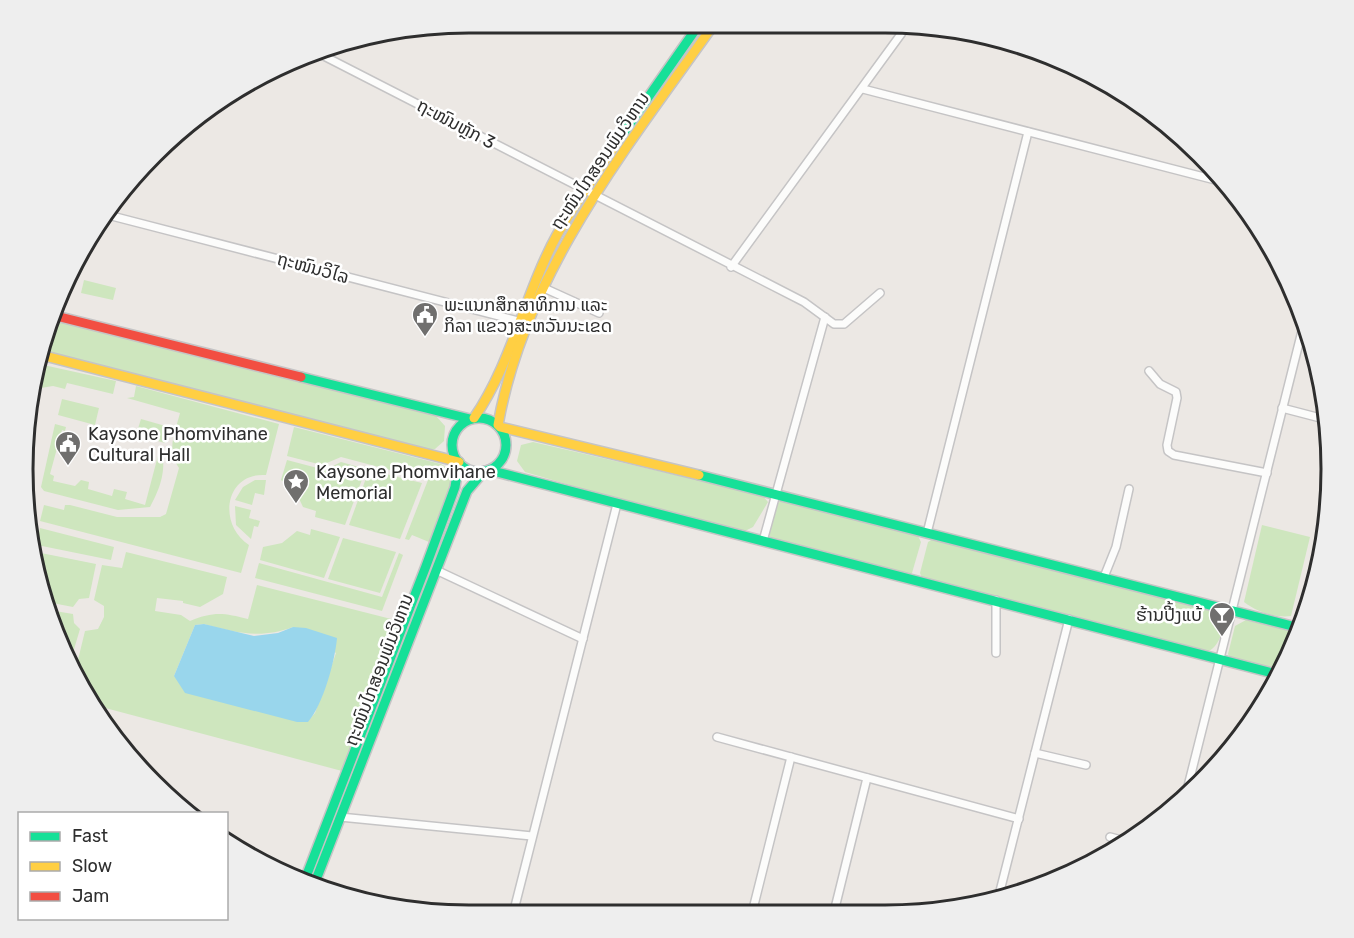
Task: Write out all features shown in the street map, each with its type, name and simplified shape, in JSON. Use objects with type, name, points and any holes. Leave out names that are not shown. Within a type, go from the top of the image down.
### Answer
[{"type":"main road","name":"ຖະໜົນໄກສອນພົມວິຫານ","points":[[472,419],[489,396],[518,321],[557,235],[583,191],[693,33]]},
{"type":"main road","name":"ຖະໜົນໄກສອນພົມວິຫານ","points":[[499,426],[502,400],[528,325],[566,240],[593,196],[708,33]]},
{"type":"main road","points":[[669,66],[679,73]]},
{"type":"main road","points":[[60,317],[447,416],[484,418],[499,426],[1292,626]]},
{"type":"main road","points":[[48,357],[459,462],[470,470],[487,471],[1271,672]]},
{"type":"main road","points":[[459,462],[452,449],[453,438],[461,425],[472,419]]},
{"type":"main road","points":[[487,471],[501,461],[506,451],[505,436],[499,426]]},
{"type":"main road","name":"ຖະໜົນໄກສອນພົມວິຫານ","points":[[317,878],[436,570],[435,557],[455,487],[459,462]]},
{"type":"main road","name":"ຖະໜົນໄກສອນພົມວິຫານ","points":[[307,874],[435,557],[467,491],[487,471]]},
{"type":"street","points":[[731,267],[902,34]]},
{"type":"street","name":"ຖະໜົນຫຼັກ 3","points":[[325,58],[731,267],[804,302],[825,317]]},
{"type":"street","points":[[863,89],[1210,179]]},
{"type":"street","points":[[927,533],[1028,132]]},
{"type":"street","name":"ຖະໜົນວິໄລ","points":[[114,216],[518,321]]},
{"type":"street","points":[[544,288],[599,313]]},
{"type":"street","points":[[763,541],[825,317],[834,324],[844,324],[880,292]]},
{"type":"street","points":[[1190,780],[1300,337]]},
{"type":"street","points":[[1149,371],[1160,384],[1176,392],[1168,451],[1174,455],[1267,473]]},
{"type":"street","points":[[1282,408],[1318,417]]},
{"type":"street","points":[[1104,577],[1116,547],[1129,489]]},
{"type":"street","points":[[515,905],[617,504]]},
{"type":"street","points":[[436,570],[582,639]]},
{"type":"street","points":[[996,600],[996,653]]},
{"type":"street","points":[[1001,889],[1069,619]]},
{"type":"street","points":[[717,737],[1019,819]]},
{"type":"street","points":[[1035,753],[1086,765]]},
{"type":"street","points":[[754,905],[790,757]]},
{"type":"street","points":[[836,905],[867,778]]},
{"type":"street","points":[[340,817],[532,836]]},
{"type":"street","points":[[1110,837],[1116,839]]},
{"type":"green space","points":[[84,280],[116,288],[113,300],[81,293]]},
{"type":"green space","points":[[59,320],[436,416],[445,426],[444,441],[435,449],[426,450],[49,354]]},
{"type":"green space","points":[[46,365],[116,381],[113,394],[67,383],[65,389],[53,386],[41,388],[40,393]]},
{"type":"green space","points":[[136,386],[279,424],[266,475],[252,476],[242,482],[234,490],[230,501],[232,525],[249,545],[241,573],[40,521],[44,505],[64,510],[65,505],[70,505],[117,517],[160,517],[166,514],[179,468],[172,448],[180,413],[127,398],[134,397]]},
{"type":"green space","points":[[62,399],[99,408],[95,425],[58,415]]},
{"type":"green space","points":[[141,419],[169,427],[165,443],[136,435]]},
{"type":"green space","points":[[55,424],[66,427],[65,431],[62,430],[50,474],[54,476],[53,481],[75,486],[81,480],[89,482],[88,489],[112,496],[114,489],[127,492],[125,499],[145,505],[160,448],[163,463],[162,478],[150,507],[118,510],[44,491],[41,487]]},
{"type":"green space","points":[[294,427],[441,464],[447,468],[452,479],[429,542],[412,535],[409,540],[405,539],[428,480],[341,457],[322,465],[287,456]]},
{"type":"green space","points":[[533,442],[762,495],[768,502],[753,527],[745,531],[635,504],[525,472],[517,461],[521,445]]},
{"type":"green space","points":[[287,460],[325,470],[341,462],[366,469],[345,525],[315,517],[316,511],[303,507],[295,490],[281,480]]},
{"type":"green space","points":[[369,470],[422,483],[400,539],[349,525]]},
{"type":"green space","points":[[255,480],[266,480],[264,495],[255,493],[252,505],[235,500],[243,487]]},
{"type":"green space","points":[[783,500],[918,536],[921,542],[912,573],[908,575],[771,539],[769,533],[776,504]]},
{"type":"green space","points":[[235,506],[251,510],[249,518],[260,521],[258,527],[254,526],[251,539],[236,525]]},
{"type":"green space","points":[[1262,525],[1310,537],[1291,616],[1266,614],[1244,602]]},
{"type":"green space","points":[[40,528],[114,547],[111,560],[40,546]]},
{"type":"green space","points":[[311,529],[340,537],[324,578],[260,560],[263,547],[282,543],[297,531],[310,535]]},
{"type":"green space","points":[[343,538],[396,552],[380,593],[328,579]]},
{"type":"green space","points":[[933,539],[1219,613],[1224,617],[1222,633],[1214,647],[1206,652],[922,578],[920,573],[928,542]]},
{"type":"green space","points":[[126,552],[227,577],[223,594],[200,607],[183,603],[183,601],[157,598],[155,611],[181,615],[190,621],[219,614],[248,619],[257,585],[399,621],[342,771],[104,708],[78,661],[85,631],[98,629],[104,617],[104,606],[94,600],[102,565],[122,568]],"holes":[[[204,624],[259,634],[293,627],[336,653],[315,713],[308,721],[174,676],[195,625]]]},
{"type":"green space","points":[[41,553],[96,564],[89,598],[79,599],[73,607],[54,603]]},
{"type":"green space","points":[[399,553],[403,555],[382,611],[255,578],[259,563],[382,597]]},
{"type":"green space","points":[[57,611],[73,614],[74,623],[80,629],[73,652]]},
{"type":"green space","points":[[1246,620],[1290,631],[1272,669],[1230,658],[1228,654],[1235,626]]},
{"type":"water","points":[[204,624],[254,636],[278,633],[293,627],[306,628],[337,638],[327,682],[319,705],[308,722],[297,722],[185,693],[174,676],[195,625]]},
{"type":"traffic: fast","points":[[617,142],[693,33]]},
{"type":"traffic: fast","points":[[301,377],[470,419]]},
{"type":"traffic: fast","points":[[474,418],[484,418],[494,422],[502,430],[506,445],[502,460],[494,468],[484,472],[474,472],[464,468],[456,460],[452,450],[452,440],[456,430],[464,422],[474,418]]},
{"type":"traffic: fast","points":[[307,874],[426,566],[455,487],[459,462]]},
{"type":"traffic: fast","points":[[489,470],[1271,673]]},
{"type":"traffic: fast","points":[[317,878],[467,491],[484,471]]},
{"type":"traffic: fast","points":[[699,475],[1292,626]]},
{"type":"traffic: slow","points":[[498,425],[511,370],[530,317],[554,265],[582,215],[613,167],[708,33]]},
{"type":"traffic: slow","points":[[474,418],[509,351],[536,280],[557,235],[617,142]]},
{"type":"traffic: slow","points":[[48,357],[459,462]]},
{"type":"traffic: slow","points":[[500,427],[699,475]]},
{"type":"traffic: jam","points":[[60,317],[301,377]]},
{"type":"place","name":"ພະແນກສຶກສາທິການ ແລະ ກິລາ ແຂວງສະຫວັນນະເຂດ","points":[[425,338]]},
{"type":"place","name":"Kaysone Phomvihane Cultural Hall","points":[[68,467]]},
{"type":"place","name":"Kaysone Phomvihane Memorial","points":[[296,505]]},
{"type":"place","name":"ຮ້ານປີ້ງແບ້","points":[[1222,638]]}]
